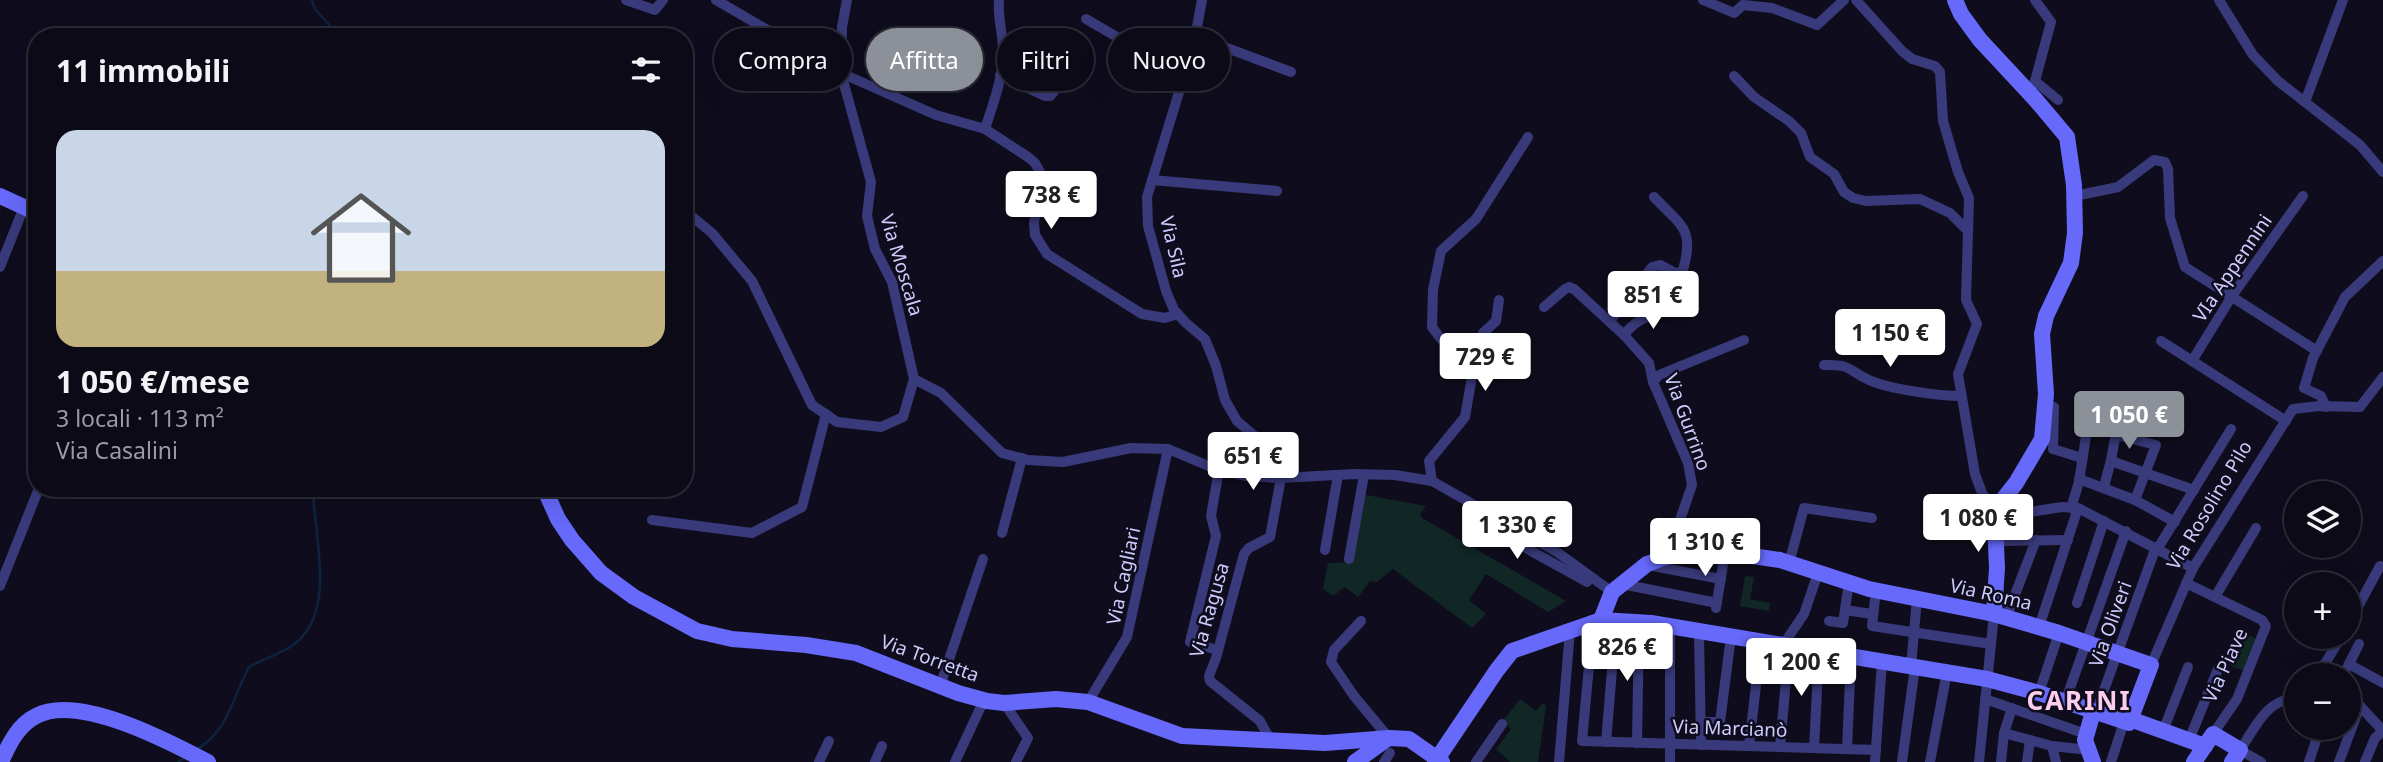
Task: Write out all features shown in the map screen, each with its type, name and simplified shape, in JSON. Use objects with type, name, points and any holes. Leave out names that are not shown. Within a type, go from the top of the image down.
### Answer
[{"type":"street","points":[[626,0],[655,10],[663,0]]},
{"type":"street","points":[[716,0],[764,28]]},
{"type":"street","name":"Via Moscala","points":[[842,28],[846,0]]},
{"type":"street","points":[[999,0],[1000,28]]},
{"type":"street","name":"Via Sila","points":[[1197,28],[1202,0]]},
{"type":"street","points":[[1703,0],[1734,13],[1743,5],[1772,8],[1817,24],[1844,0]]},
{"type":"street","points":[[1856,0],[1902,51],[1912,59],[1935,66],[1940,72],[1943,121],[1958,172],[1969,198],[1966,300],[1977,324],[1958,374],[1975,474],[1982,493],[1999,509],[2074,508],[2126,531],[2193,568]]},
{"type":"street","points":[[1955,0],[1961,14],[1980,40],[2032,87],[2067,137],[2075,196],[2071,263],[2046,316],[2042,334],[2046,394],[2042,439],[1999,509],[1996,541],[2000,616]]},
{"type":"street","points":[[2032,87],[2051,22],[2035,0]]},
{"type":"street","points":[[2219,0],[2253,55],[2278,80],[2360,145],[2383,172]]},
{"type":"street","points":[[2305,102],[2343,0]]},
{"type":"street","points":[[1086,19],[1108,32]]},
{"type":"street","points":[[1230,49],[1291,72]]},
{"type":"street","points":[[1734,76],[1754,97],[1789,121],[1801,133],[1810,157],[1834,174],[1844,192],[1866,201],[1920,199],[1950,213],[1968,231]]},
{"type":"street","points":[[852,78],[936,116],[985,129],[1028,157],[1040,172],[1035,235],[1047,254],[1142,314],[1165,318],[1178,314]]},
{"type":"street","points":[[985,129],[997,86]]},
{"type":"street","points":[[2032,87],[2058,100]]},
{"type":"street","name":"Via Moscala","points":[[826,414],[836,422],[881,427],[903,417],[914,379],[892,282],[875,249],[867,215],[871,182],[846,91]]},
{"type":"street","name":"Via Sila","points":[[1179,91],[1147,197],[1148,226],[1166,291],[1178,314],[1205,339],[1225,400],[1237,421],[1256,437],[1262,448],[1263,477]]},
{"type":"street","points":[[1475,359],[1441,340],[1433,327],[1433,290],[1441,251],[1476,219],[1528,137]]},
{"type":"street","points":[[2075,196],[2118,187],[2154,160],[2165,162],[2168,169],[2170,218],[2185,267],[2317,351]]},
{"type":"street","points":[[1152,180],[1277,191]]},
{"type":"street","points":[[0,196],[28,209]]},
{"type":"street","name":"VIa Appennini","points":[[2192,361],[2232,296],[2303,196]]},
{"type":"street","points":[[1610,321],[1652,267],[1660,265],[1677,274],[1683,270],[1689,239],[1684,228],[1654,197]]},
{"type":"street","points":[[0,267],[28,216]]},
{"type":"street","points":[[652,520],[752,533],[802,507],[826,414],[813,405],[752,281],[712,233],[693,217]]},
{"type":"street","points":[[2326,407],[2321,396],[2305,388],[2317,351],[2344,297],[2383,261]]},
{"type":"street","name":"Via Gurrino","points":[[1544,307],[1569,287],[1610,321],[1649,363],[1653,382],[1688,463],[1692,485],[1680,520],[1682,551]]},
{"type":"street","points":[[1432,481],[1429,461],[1465,417],[1475,359],[1483,333],[1496,321],[1499,300]]},
{"type":"street","points":[[1624,335],[1629,327],[1667,309]]},
{"type":"street","points":[[1653,382],[1660,375],[1744,340]]},
{"type":"street","points":[[2161,341],[2286,421],[2293,409],[2360,407],[2383,377]]},
{"type":"street","points":[[1824,365],[1844,364],[1869,380],[1938,396],[1961,396]]},
{"type":"street","points":[[914,379],[941,393],[1002,453],[1022,458],[1063,462],[1131,447],[1168,449],[1245,476],[1281,478],[1395,475],[1432,481],[1617,588],[1716,607],[1725,552]]},
{"type":"street","points":[[2039,627],[2068,540],[2092,397]]},
{"type":"street","points":[[2054,407],[2053,449],[2082,458]]},
{"type":"street","points":[[2104,487],[2121,407]]},
{"type":"street","name":"Via Rosolino Pilo","points":[[2128,722],[2193,568],[2286,421]]},
{"type":"street","name":"Via Oliveri","points":[[2092,711],[2118,653],[2157,548],[2231,429]]},
{"type":"street","points":[[2116,435],[2156,445],[2135,500]]},
{"type":"street","name":"Via Cagliari","points":[[1088,702],[1127,638],[1168,449]]},
{"type":"street","points":[[1002,533],[1022,458]]},
{"type":"street","points":[[2111,461],[2194,490]]},
{"type":"street","points":[[1217,650],[1190,642],[1216,536],[1211,516],[1219,469]]},
{"type":"street","points":[[1325,550],[1338,475]]},
{"type":"street","points":[[1349,559],[1364,475]]},
{"type":"street","name":"Via Ragusa","points":[[1271,741],[1260,721],[1210,681],[1209,676],[1244,554],[1249,548],[1270,537],[1281,478]]},
{"type":"street","points":[[2079,479],[2135,500],[2175,522]]},
{"type":"street","points":[[0,586],[35,497]]},
{"type":"street","name":"Via Torretta","points":[[548,497],[572,540],[601,573],[634,597],[697,631],[732,639],[806,645],[856,653],[984,700],[1004,703],[1056,699],[1088,702],[1182,736],[1325,743],[1388,751],[1409,739],[1438,761]]},
{"type":"street","points":[[1789,563],[1804,508],[1872,517]]},
{"type":"street","points":[[1495,516],[1492,525],[1499,533],[1587,582]]},
{"type":"street","points":[[2077,603],[2104,521]]},
{"type":"street","points":[[2215,597],[2256,527]]},
{"type":"street","points":[[2066,702],[2126,531]]},
{"type":"street","points":[[1979,762],[1991,644],[2000,616],[2036,540]]},
{"type":"street","points":[[1996,541],[2068,540]]},
{"type":"street","name":"Via Roma","points":[[1603,622],[1617,588],[1647,564],[1682,551],[1725,552],[1789,563],[1876,590],[2000,616],[2151,665]]},
{"type":"street","points":[[940,686],[983,559]]},
{"type":"street","points":[[1647,564],[1721,579]]},
{"type":"street","points":[[2361,601],[2380,566]]},
{"type":"street","points":[[1780,747],[1786,646],[1804,614],[1818,573]]},
{"type":"street","points":[[1829,621],[1843,623],[1849,582]]},
{"type":"street","name":"Via Piave","points":[[2186,583],[2262,620],[2266,626],[2237,699],[2202,740],[2195,762]]},
{"type":"street","points":[[1876,590],[1872,626],[1991,644]]},
{"type":"street","points":[[1902,762],[1913,666],[1917,599]]},
{"type":"street","points":[[1845,610],[1872,614]]},
{"type":"street","points":[[1355,762],[1388,751],[1331,662],[1334,650],[1361,621]]},
{"type":"street","points":[[1603,622],[1606,742]]},
{"type":"street","points":[[1438,761],[1497,670],[1513,651],[1570,630],[1603,622],[1639,623],[1731,636],[1987,679],[2128,722],[2202,740],[2236,756],[2261,762]]},
{"type":"street","name":"Via Marcianò","points":[[1603,622],[1582,741],[1876,750]]},
{"type":"street","points":[[1637,743],[1639,623]]},
{"type":"street","points":[[1670,627],[1670,762]]},
{"type":"street","points":[[1559,762],[1570,630]]},
{"type":"street","points":[[1699,632],[1701,745]]},
{"type":"street","points":[[2039,693],[2059,633]]},
{"type":"street","points":[[1701,722],[1720,722],[1731,636]]},
{"type":"street","points":[[1749,746],[1762,642]]},
{"type":"street","points":[[1814,748],[1819,651]]},
{"type":"street","points":[[1847,749],[1850,656]]},
{"type":"street","points":[[1875,762],[1882,661]]},
{"type":"street","points":[[2164,731],[2188,667]]},
{"type":"street","points":[[2202,740],[2218,669]]},
{"type":"street","points":[[2361,671],[2383,683]]},
{"type":"street","points":[[1930,762],[1947,673]]},
{"type":"street","points":[[1985,699],[2012,708],[2087,744]]},
{"type":"street","points":[[955,762],[984,700]]},
{"type":"street","points":[[2236,756],[2270,706],[2284,702]]},
{"type":"street","points":[[1004,703],[1028,738],[1016,762]]},
{"type":"street","points":[[2361,707],[2383,731],[2375,738],[2365,762]]},
{"type":"street","points":[[2001,762],[2004,733],[2012,708]]},
{"type":"street","points":[[1,762],[6,736],[36,716],[51,710],[79,710],[149,732],[208,762]]},
{"type":"street","points":[[2087,744],[2092,711]]},
{"type":"street","points":[[2111,762],[2128,722]]},
{"type":"street","points":[[1476,762],[1502,724]]},
{"type":"street","points":[[2004,733],[2053,746],[2087,744]]},
{"type":"street","points":[[2027,762],[2030,740]]},
{"type":"street","points":[[2309,762],[2316,740]]},
{"type":"street","points":[[2340,762],[2348,740]]},
{"type":"street","points":[[819,762],[829,741]]},
{"type":"street","points":[[875,762],[882,746]]},
{"type":"street","points":[[2053,746],[2056,762]]},
{"type":"green space","points":[[1361,494],[1426,506],[1420,514],[1422,518],[1566,601],[1548,612],[1486,574],[1469,600],[1486,614],[1472,628],[1393,569],[1377,582],[1370,581],[1358,597],[1345,587],[1333,596],[1323,589],[1328,563],[1342,563],[1349,559]]},
{"type":"green space","points":[[1745,576],[1754,577],[1750,599],[1770,603],[1769,611],[1740,606]]},
{"type":"green space","points":[[2239,628],[2258,639],[2245,671],[2231,666],[2233,660],[2227,657]]},
{"type":"green space","points":[[1520,699],[1536,711],[1543,703],[1546,706],[1538,762],[1510,762],[1496,749],[1511,729],[1503,721]]},
{"type":"waterway","points":[[312,0],[315,9],[332,28]]},
{"type":"waterway","points":[[199,748],[224,722],[249,667],[291,647],[312,622],[320,585],[314,497]]},
{"type":"waterway","points":[[178,762],[184,758]]},
{"type":"district","name":"CARINI","points":[[2079,700]]}]
